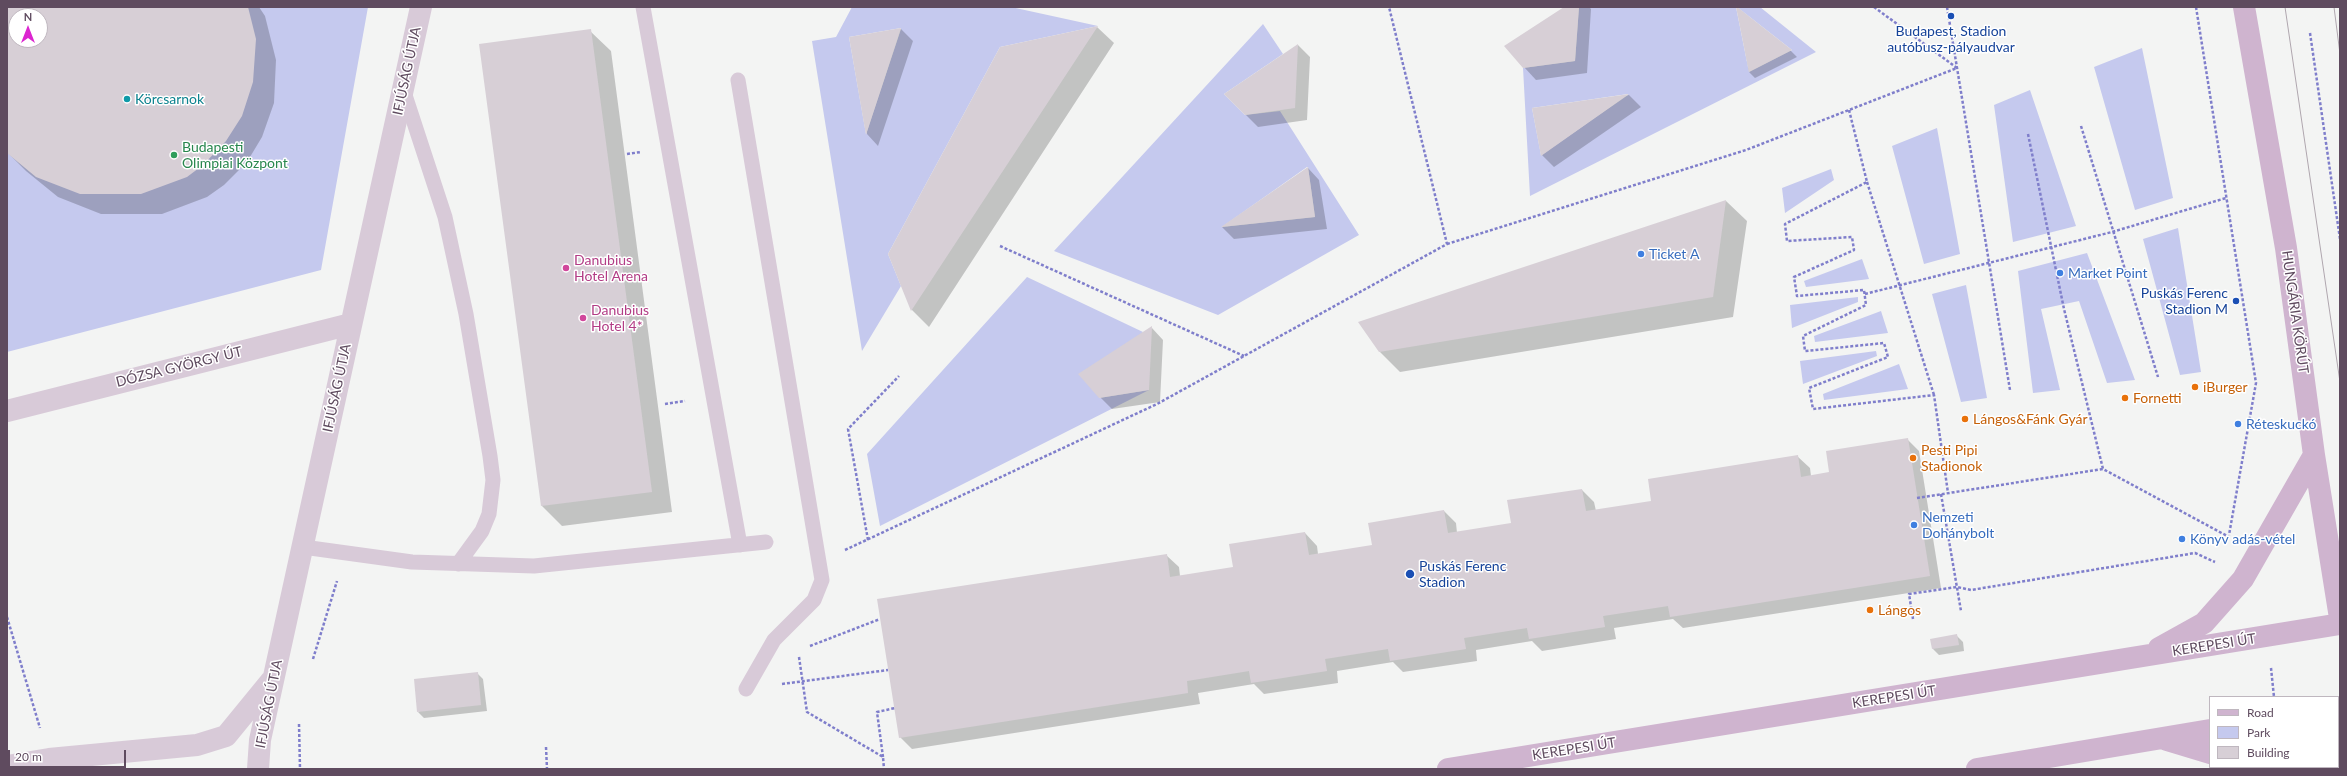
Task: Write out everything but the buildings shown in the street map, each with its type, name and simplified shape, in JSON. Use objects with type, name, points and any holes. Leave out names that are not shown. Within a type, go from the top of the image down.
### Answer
[{"type":"main road","name":"HUNGÁRIA KÖRÚT","points":[[2244,7],[2286,248],[2314,455],[2340,618]]},
{"type":"main road","points":[[2147,655],[2204,623],[2243,579],[2314,455]]},
{"type":"main road","name":"KEREPESI ÚT","points":[[1448,769],[2340,624]]},
{"type":"main road","points":[[1977,769],[2209,730]]},
{"type":"main road","points":[[2162,738],[2209,753]]},
{"type":"street","name":"IFJÚSÁG ÚTJA","points":[[258,769],[260,740],[421,7]]},
{"type":"street","name":"DÓZSA GYÖRGY ÚT","points":[[7,411],[351,324]]},
{"type":"street","points":[[7,766],[49,759],[197,745],[226,736],[274,677]]},
{"type":"lane","points":[[643,7],[740,545]]},
{"type":"lane","points":[[738,80],[822,580],[814,600],[774,640],[746,689]]},
{"type":"lane","points":[[403,88],[445,216],[466,314],[493,480],[489,514],[482,531],[458,564]]},
{"type":"lane","points":[[303,547],[412,562],[534,566],[766,542]]},
{"type":"path","points":[[1389,7],[1447,244]]},
{"type":"path","points":[[1874,7],[1957,68]]},
{"type":"path","points":[[1947,7],[2010,390]]},
{"type":"path","points":[[2196,7],[2256,383],[2227,544]]},
{"type":"path","points":[[2310,33],[2340,239]]},
{"type":"path","points":[[852,547],[1156,404],[1447,244],[1746,150],[1957,68]]},
{"type":"path","points":[[1849,110],[1867,182],[1934,395],[1948,493]]},
{"type":"path","points":[[2081,126],[2112,232],[2158,377]]},
{"type":"path","points":[[2028,134],[2064,309],[2104,469]]},
{"type":"path","points":[[1867,182],[1785,224],[1787,241],[1852,237],[1854,250],[1794,277],[1797,296],[1864,290],[1865,294],[1866,305],[1803,336],[1805,351],[1884,343],[1888,357],[1809,388],[1813,409],[1934,395]]},
{"type":"path","points":[[1865,294],[2112,232],[2226,198]]},
{"type":"path","points":[[1000,246],[1244,356]]},
{"type":"path","points":[[868,540],[848,429],[899,376]]},
{"type":"path","points":[[665,404],[693,400]]},
{"type":"path","points":[[1917,498],[2104,469],[2229,537]]},
{"type":"path","points":[[1941,494],[1961,611]]},
{"type":"path","points":[[312,661],[346,553]]},
{"type":"path","points":[[1913,619],[1909,594],[1957,587],[1971,590],[2195,553],[2220,564],[2243,579]]},
{"type":"path","points":[[7,618],[49,759]]},
{"type":"path","points":[[805,648],[880,619]]},
{"type":"path","points":[[2267,636],[2274,696]]},
{"type":"path","points":[[798,651],[807,712],[883,757]]},
{"type":"path","points":[[802,681],[888,670]]},
{"type":"path","points":[[884,769],[877,712],[895,708]]},
{"type":"path","points":[[299,719],[300,769]]},
{"type":"path","points":[[546,747],[548,769]]},
{"type":"green space","name":"Budapesti Olimpiai Központ","points":[[7,7],[368,7],[321,270],[7,352]]},
{"type":"green space","points":[[852,7],[1011,7],[1098,26],[1000,47],[888,254],[901,286],[862,351],[812,41],[836,37]],"holes":[[[901,29],[866,134],[849,37]]]},
{"type":"green space","points":[[1579,7],[1736,7],[1749,72],[1792,50],[1737,7],[1760,7],[1816,52],[1530,196],[1523,68],[1575,61]],"holes":[[[1628,95],[1541,155],[1532,108]]]},
{"type":"green space","points":[[1263,24],[1283,54],[1224,94],[1245,115],[1280,111],[1359,235],[1218,315],[1054,251]],"holes":[[[1307,167],[1315,217],[1222,227]]]},
{"type":"green space","points":[[2142,48],[2173,198],[2135,210],[2094,67]]},
{"type":"green space","points":[[2030,90],[2076,226],[2013,242],[1994,105]]},
{"type":"green space","points":[[1937,128],[1960,254],[1924,264],[1892,146]]},
{"type":"green space","points":[[1831,169],[1834,180],[1785,213],[1782,188]]},
{"type":"green space","points":[[2178,228],[2201,372],[2180,375],[2143,239]]},
{"type":"green space","points":[[2087,253],[2135,380],[2107,383],[2079,301],[2041,309],[2060,390],[2033,393],[2018,271]]},
{"type":"green space","points":[[1862,259],[1869,279],[1806,287],[1804,281]]},
{"type":"green space","points":[[1027,277],[1143,332],[1099,398],[1149,390],[880,526],[867,454]]},
{"type":"green space","points":[[1966,285],[1987,398],[1961,402],[1932,294]]},
{"type":"green space","points":[[1858,297],[1858,302],[1792,328],[1790,305]]},
{"type":"green space","points":[[1881,311],[1888,333],[1815,342],[1814,336]]},
{"type":"green space","points":[[1876,351],[1877,356],[1803,384],[1800,361]]},
{"type":"green space","points":[[1899,364],[1908,389],[1824,400],[1823,394]]},
{"type":"tram line","points":[[2285,7],[2340,382]]},
{"type":"tram line","points":[[2334,7],[2340,54]]},
{"type":"place","name":"Budapest, Stadion autóbusz-pályaudvar","points":[[1951,16]]},
{"type":"place","name":"Körcsarnok","points":[[127,99]]},
{"type":"place","name":"Budapesti Olimpiai Központ","points":[[174,155]]},
{"type":"place","name":"Ticket A","points":[[1641,254]]},
{"type":"place","name":"Danubius Hotel Arena","points":[[566,268]]},
{"type":"place","name":"Market Point","points":[[2060,273]]},
{"type":"place","name":"Puskás Ferenc Stadion M","points":[[2236,301]]},
{"type":"place","name":"Danubius Hotel 4*","points":[[583,318]]},
{"type":"place","name":"iBurger","points":[[2195,387]]},
{"type":"place","name":"Fornetti","points":[[2125,398]]},
{"type":"place","name":"Lángos&Fánk Gyár","points":[[1965,419]]},
{"type":"place","name":"Réteskuckó","points":[[2238,424]]},
{"type":"place","name":"Pesti Pipi Stadionok","points":[[1913,458]]},
{"type":"place","name":"Nemzeti Dohánybolt","points":[[1914,525]]},
{"type":"place","name":"Könyv adás-vétel","points":[[2182,539]]},
{"type":"place","name":"Puskás Ferenc Stadion","points":[[1410,574]]},
{"type":"place","name":"Lángos","points":[[1870,610]]}]
